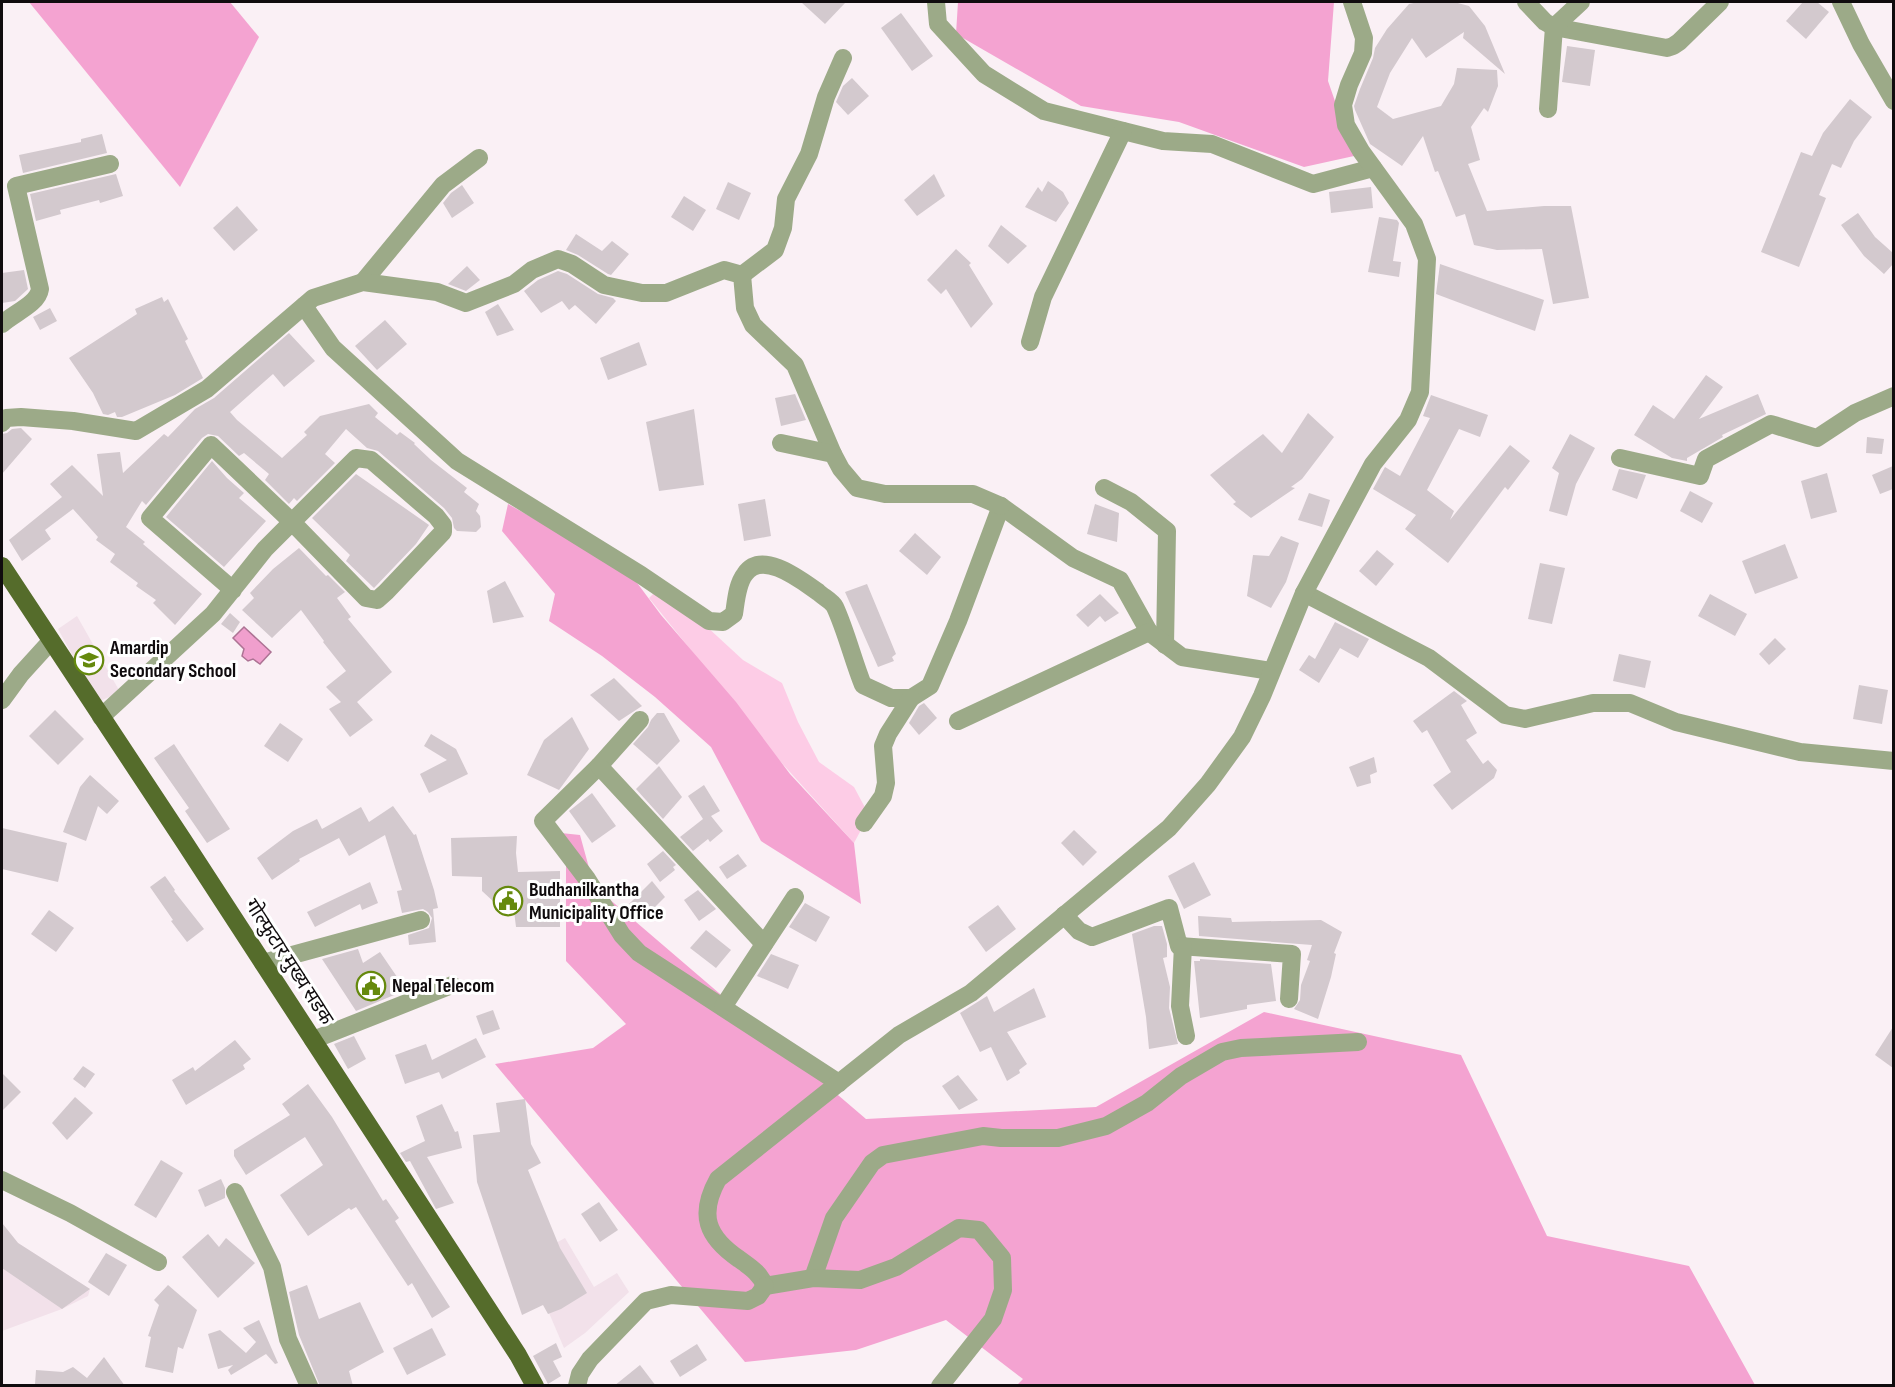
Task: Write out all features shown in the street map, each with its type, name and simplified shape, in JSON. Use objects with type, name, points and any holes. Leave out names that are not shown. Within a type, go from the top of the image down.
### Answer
[{"type":"main road","name":"गोल्फुटार मुख्य सडक","points":[[2,566],[512,1346],[535,1386]]},
{"type":"street","points":[[936,2],[938,24],[984,74],[1044,111],[1163,141],[1212,144],[1313,184],[1373,168]]},
{"type":"street","points":[[765,1286],[762,1277],[724,1249],[712,1235],[707,1221],[711,1191],[718,1179],[899,1035],[971,993],[1169,828],[1208,784],[1242,736],[1262,696],[1304,593],[1372,464],[1408,420],[1420,392],[1427,259],[1414,224],[1373,168],[1346,125],[1343,105],[1363,53],[1364,38],[1352,2]]},
{"type":"street","points":[[1526,2],[1545,22],[1554,27],[1667,48],[1679,42],[1720,2]]},
{"type":"street","points":[[1548,109],[1554,27],[1581,2]]},
{"type":"street","points":[[1841,2],[1861,44],[1893,101]]},
{"type":"street","points":[[2,423],[6,418],[21,417],[73,421],[136,431],[207,389],[313,298],[363,282],[437,292],[466,303],[514,284],[532,270],[558,260],[572,264],[604,285],[642,293],[666,293],[724,270],[742,274],[775,250],[783,228],[786,199],[809,154],[826,97],[843,58]]},
{"type":"street","points":[[1030,342],[1043,297],[1123,131]]},
{"type":"street","points":[[363,282],[443,185],[479,158]]},
{"type":"street","points":[[2,324],[13,314],[35,301],[40,289],[16,186],[110,164]]},
{"type":"street","points":[[742,274],[744,308],[753,325],[795,365],[833,454],[841,469],[857,488],[885,494],[973,494],[1002,506],[1073,558],[1120,580],[1149,632],[1182,657],[1271,671]]},
{"type":"street","points":[[304,306],[333,348],[458,461],[641,575],[709,621],[723,622],[734,614],[738,591],[745,573],[754,566],[778,567],[796,576],[834,605],[863,685],[891,698],[911,698]]},
{"type":"street","points":[[1620,458],[1700,476],[1706,459],[1771,424],[1817,438],[1855,413],[1893,396]]},
{"type":"street","points":[[781,443],[833,454]]},
{"type":"street","points":[[101,717],[213,614],[233,590],[265,549],[292,522],[356,458],[371,460],[436,516],[443,525],[443,532],[377,600],[366,598],[292,522],[211,445],[150,518],[233,590]]},
{"type":"street","points":[[1104,488],[1131,502],[1167,531],[1165,645]]},
{"type":"street","points":[[864,823],[883,796],[886,783],[883,746],[888,734],[911,698],[930,686],[958,621],[1002,506]]},
{"type":"street","points":[[1304,593],[1429,658],[1505,715],[1525,719],[1593,703],[1630,703],[1676,722],[1800,752],[1893,761]]},
{"type":"street","points":[[958,721],[1149,632]]},
{"type":"street","points":[[2,700],[21,674],[51,641]]},
{"type":"street","points":[[640,720],[599,766],[543,821],[587,879],[622,934],[639,953],[839,1083]]},
{"type":"street","points":[[599,766],[764,944]]},
{"type":"street","points":[[723,1007],[795,897]]},
{"type":"street","points":[[1064,915],[1079,930],[1092,937],[1169,908],[1179,946],[1292,954],[1289,999]]},
{"type":"street","points":[[263,963],[421,920]]},
{"type":"street","points":[[1183,946],[1180,1006],[1186,1036]]},
{"type":"street","points":[[313,1040],[452,985]]},
{"type":"street","points":[[813,1278],[834,1218],[872,1162],[883,1155],[983,1136],[1058,1138],[1107,1126],[1147,1103],[1181,1076],[1222,1053],[1241,1048],[1358,1042]]},
{"type":"street","points":[[2,1180],[70,1213],[158,1262]]},
{"type":"street","points":[[235,1192],[272,1267],[288,1339],[309,1386]]},
{"type":"street","points":[[576,1386],[580,1374],[590,1359],[646,1301],[671,1295],[748,1301],[758,1296],[765,1286],[813,1278],[860,1280],[896,1267],[959,1228],[979,1230],[1002,1258],[1003,1290],[993,1319],[940,1386]]},
{"type":"shaded area","points":[[29,2],[230,2],[259,37],[180,187]]},
{"type":"shaded area","points":[[958,2],[1334,2],[1328,81],[1354,156],[1304,167],[1179,122],[1081,106],[956,34]]},
{"type":"shaded area","points":[[508,504],[629,572],[661,615],[736,702],[790,774],[854,843],[861,904],[761,841],[711,747],[655,697],[602,656],[549,621],[555,594],[502,531]]},
{"type":"shaded area","points":[[656,591],[705,625],[743,660],[782,683],[798,722],[819,762],[854,787],[869,815],[854,843],[780,761],[649,598]]},
{"type":"shaded area","name":"Amardip Secondary School","points":[[77,616],[120,692],[98,702],[58,629]]},
{"type":"shaded area","points":[[244,627],[271,652],[260,664],[253,659],[248,661],[242,656],[244,649],[233,638]]},
{"type":"shaded area","points":[[561,833],[580,835],[594,886],[866,1119],[1096,1107],[1264,1012],[1461,1055],[1547,1236],[1689,1266],[1755,1385],[1017,1385],[1023,1379],[946,1320],[856,1350],[745,1362],[495,1064],[593,1048],[626,1024],[566,961],[566,865]]},
{"type":"shaded area","points":[[2,1223],[18,1243],[90,1289],[88,1296],[62,1309],[2,1331]]},
{"type":"shaded area","points":[[565,1238],[594,1287],[617,1273],[629,1292],[585,1333],[564,1348],[526,1259]]},
{"type":"building","points":[[801,2],[846,2],[825,24]]},
{"type":"building","points":[[1454,2],[1469,6],[1485,26],[1505,74],[1463,38],[1464,32],[1426,58],[1412,38],[1390,73],[1377,107],[1393,119],[1441,106],[1454,84],[1457,68],[1497,70],[1498,86],[1488,112],[1484,108],[1471,127],[1480,160],[1468,164],[1487,211],[1571,206],[1589,298],[1553,304],[1542,249],[1497,250],[1474,245],[1465,214],[1456,217],[1438,171],[1435,172],[1423,136],[1402,166],[1370,144],[1354,106],[1375,48],[1387,29],[1409,4]]},
{"type":"building","points":[[1803,2],[1817,2],[1829,12],[1806,39],[1786,21]]},
{"type":"building","points":[[901,13],[933,56],[912,71],[881,28]]},
{"type":"building","points":[[1567,46],[1595,50],[1590,86],[1562,82]]},
{"type":"building","points":[[852,78],[869,96],[848,115],[836,102],[843,86]]},
{"type":"building","points":[[1850,99],[1872,117],[1854,141],[1841,168],[1832,164],[1819,195],[1826,198],[1799,267],[1761,252],[1801,152],[1812,156],[1823,133]]},
{"type":"building","points":[[102,134],[107,153],[23,173],[19,155],[81,142],[81,139]]},
{"type":"building","points":[[116,174],[123,196],[100,203],[99,200],[60,210],[61,214],[36,221],[30,194]]},
{"type":"building","points":[[934,174],[945,196],[917,216],[904,200]]},
{"type":"building","points":[[1048,181],[1063,192],[1069,203],[1056,222],[1025,207],[1038,187],[1042,192]]},
{"type":"building","points":[[728,182],[751,193],[739,220],[716,209]]},
{"type":"building","points":[[462,185],[474,203],[452,218],[443,203]]},
{"type":"building","points":[[1371,187],[1373,208],[1331,213],[1329,192]]},
{"type":"building","points":[[684,196],[706,210],[693,231],[671,217]]},
{"type":"building","points":[[237,206],[258,230],[234,251],[213,228]]},
{"type":"building","points":[[1858,213],[1875,237],[1893,253],[1893,264],[1884,274],[1864,256],[1841,225]]},
{"type":"building","points":[[1379,217],[1397,220],[1399,223],[1393,261],[1401,262],[1399,277],[1368,272]]},
{"type":"building","points":[[1001,225],[1027,246],[1008,264],[988,246]]},
{"type":"building","points":[[576,234],[602,251],[612,241],[629,254],[611,275],[608,274],[566,250]]},
{"type":"building","points":[[956,249],[971,263],[969,265],[993,304],[971,328],[946,289],[941,294],[927,280]]},
{"type":"building","points":[[1440,264],[1544,300],[1535,331],[1436,294]]},
{"type":"building","points":[[467,266],[480,280],[466,291],[448,284]]},
{"type":"building","points":[[24,270],[28,289],[15,301],[2,303],[2,273]]},
{"type":"building","points":[[558,271],[567,274],[598,294],[616,301],[596,324],[575,305],[569,310],[562,301],[541,313],[524,291],[538,280]]},
{"type":"building","points":[[162,297],[164,302],[168,299],[188,339],[185,341],[203,378],[175,395],[122,417],[117,417],[115,412],[108,415],[103,414],[93,393],[69,358],[137,314],[135,309]]},
{"type":"building","points":[[498,304],[514,330],[497,336],[485,312]]},
{"type":"building","points":[[50,308],[57,321],[40,330],[33,317]]},
{"type":"building","points":[[385,320],[407,344],[377,370],[355,346]]},
{"type":"building","points":[[289,333],[315,361],[284,387],[273,374],[230,412],[237,420],[282,458],[307,435],[304,432],[320,416],[369,404],[378,413],[375,417],[397,435],[400,432],[415,443],[431,460],[467,488],[464,492],[479,504],[476,511],[480,516],[481,527],[476,532],[457,531],[452,518],[444,508],[378,451],[367,448],[346,429],[325,454],[335,463],[297,501],[294,498],[289,504],[265,480],[269,474],[244,453],[239,456],[218,436],[208,434],[202,438],[146,505],[142,501],[126,527],[202,594],[175,625],[153,603],[156,600],[136,586],[138,583],[110,562],[115,554],[96,540],[98,537],[73,509],[45,530],[51,539],[22,561],[9,540],[62,497],[50,484],[72,465],[103,496],[97,454],[120,452],[123,473],[164,434],[168,437],[195,409],[214,398]]},
{"type":"building","points":[[639,342],[647,365],[608,380],[600,358]]},
{"type":"building","points":[[1706,375],[1723,387],[1699,419],[1758,394],[1766,414],[1722,435],[1723,437],[1687,458],[1687,461],[1672,458],[1634,435],[1653,405],[1674,419]]},
{"type":"building","points":[[795,394],[806,420],[781,426],[775,398]]},
{"type":"building","points":[[1431,395],[1488,415],[1480,437],[1459,429],[1427,490],[1454,511],[1450,520],[1510,445],[1530,461],[1508,490],[1505,487],[1448,563],[1405,529],[1416,515],[1373,489],[1385,467],[1400,476],[1430,418],[1423,416]]},
{"type":"building","points":[[694,409],[704,485],[659,491],[646,422]]},
{"type":"building","points":[[1308,413],[1334,437],[1302,479],[1291,487],[1295,488],[1251,518],[1233,504],[1236,502],[1210,475],[1263,434],[1282,453]]},
{"type":"building","points":[[21,428],[32,439],[2,474],[2,434]]},
{"type":"building","points":[[1570,434],[1595,448],[1576,484],[1567,516],[1549,511],[1559,473],[1552,468]]},
{"type":"building","points":[[1867,437],[1884,439],[1882,454],[1866,453]]},
{"type":"building","points":[[212,461],[244,493],[239,498],[266,521],[224,567],[166,517]]},
{"type":"building","points":[[1893,466],[1893,489],[1880,494],[1872,475]]},
{"type":"building","points":[[1619,469],[1646,475],[1637,499],[1612,490]]},
{"type":"building","points":[[1827,473],[1837,512],[1811,519],[1801,481]]},
{"type":"building","points":[[356,474],[429,525],[416,544],[374,588],[346,561],[350,555],[312,518]]},
{"type":"building","points":[[1690,491],[1713,503],[1702,523],[1680,511]]},
{"type":"building","points":[[1309,493],[1330,500],[1322,527],[1298,520]]},
{"type":"building","points":[[765,499],[771,536],[744,541],[738,504]]},
{"type":"building","points":[[1095,504],[1119,513],[1117,542],[1087,534]]},
{"type":"building","points":[[915,533],[941,557],[927,575],[899,551]]},
{"type":"building","points":[[1281,536],[1299,543],[1286,582],[1271,608],[1247,596],[1253,555],[1269,556]]},
{"type":"building","points":[[1785,544],[1798,578],[1755,594],[1742,561]]},
{"type":"building","points":[[299,548],[345,592],[337,598],[351,617],[348,619],[392,672],[357,702],[373,720],[350,737],[329,709],[341,702],[326,687],[346,671],[301,610],[272,638],[242,610],[254,598],[250,593],[273,569]]},
{"type":"building","points":[[1377,550],[1394,564],[1376,586],[1359,571]]},
{"type":"building","points":[[1540,563],[1565,568],[1552,624],[1528,619]]},
{"type":"building","points":[[505,581],[524,617],[493,623],[487,591]]},
{"type":"building","points":[[867,584],[896,654],[892,657],[894,661],[878,667],[845,592]]},
{"type":"building","points":[[1100,594],[1119,613],[1105,622],[1100,616],[1088,627],[1076,615]]},
{"type":"building","points":[[1710,594],[1747,614],[1735,636],[1698,616]]},
{"type":"building","points":[[230,613],[240,622],[233,633],[221,624]]},
{"type":"building","points":[[1335,622],[1369,639],[1358,658],[1340,648],[1319,683],[1299,670],[1309,655],[1315,659]]},
{"type":"building","points":[[1775,638],[1786,649],[1769,665],[1759,654]]},
{"type":"building","points":[[1619,654],[1651,661],[1645,688],[1613,681]]},
{"type":"building","points":[[614,678],[642,706],[619,721],[590,695]]},
{"type":"building","points":[[1859,685],[1888,690],[1882,724],[1853,719]]},
{"type":"building","points":[[1454,691],[1467,701],[1461,705],[1477,733],[1466,740],[1483,764],[1488,760],[1497,770],[1494,778],[1452,810],[1433,785],[1451,772],[1427,730],[1422,733],[1413,721]]},
{"type":"building","points":[[924,703],[937,718],[919,735],[909,723],[919,706]]},
{"type":"building","points":[[55,710],[84,739],[58,765],[29,736]]},
{"type":"building","points":[[657,713],[664,713],[680,741],[657,765],[633,744]]},
{"type":"building","points":[[572,717],[589,749],[559,790],[527,775],[544,740]]},
{"type":"building","points":[[280,723],[303,739],[288,762],[264,746]]},
{"type":"building","points":[[431,734],[456,749],[468,774],[429,793],[420,774],[447,760],[424,746]]},
{"type":"building","points":[[174,744],[230,829],[207,843],[185,811],[189,808],[154,758]]},
{"type":"building","points":[[1374,757],[1377,772],[1370,775],[1371,783],[1357,787],[1349,767]]},
{"type":"building","points":[[659,766],[682,797],[663,819],[636,789]]},
{"type":"building","points":[[90,775],[119,801],[107,814],[98,806],[86,841],[63,832],[80,787]]},
{"type":"building","points":[[704,785],[720,811],[711,816],[723,831],[710,842],[708,839],[693,851],[680,837],[703,819],[688,796]]},
{"type":"building","points":[[592,793],[616,826],[592,843],[569,811]]},
{"type":"building","points":[[393,806],[414,835],[416,834],[434,890],[438,908],[433,909],[436,942],[409,945],[408,935],[429,928],[432,918],[423,909],[402,913],[397,891],[402,890],[385,835],[349,856],[339,838],[299,859],[300,861],[272,880],[257,858],[293,831],[317,819],[322,829],[361,807],[369,822]]},
{"type":"building","points":[[2,828],[67,843],[58,882],[2,869]]},
{"type":"building","points":[[1074,830],[1097,852],[1083,866],[1061,843]]},
{"type":"building","points":[[517,836],[518,872],[560,871],[560,927],[516,927],[513,903],[495,903],[482,891],[482,877],[452,876],[451,838]]},
{"type":"building","points":[[663,851],[676,865],[673,867],[675,870],[660,882],[647,864]]},
{"type":"building","points":[[738,854],[747,866],[727,879],[719,867]]},
{"type":"building","points":[[1194,862],[1211,895],[1184,909],[1168,876]]},
{"type":"building","points":[[165,876],[204,929],[187,942],[150,887]]},
{"type":"building","points":[[652,881],[665,897],[641,921],[626,907]]},
{"type":"building","points":[[370,882],[378,903],[362,910],[360,904],[315,927],[307,912]]},
{"type":"building","points":[[698,890],[716,909],[699,921],[684,900]]},
{"type":"building","points":[[805,903],[830,917],[816,942],[789,927]]},
{"type":"building","points":[[998,905],[1016,929],[986,952],[968,927]]},
{"type":"building","points":[[49,910],[74,928],[56,952],[31,934]]},
{"type":"building","points":[[1198,916],[1231,918],[1232,922],[1321,920],[1342,932],[1334,953],[1336,954],[1331,977],[1318,1019],[1294,1009],[1300,1000],[1301,985],[1310,961],[1307,960],[1312,945],[1199,936]]},
{"type":"building","points":[[1154,926],[1162,926],[1167,944],[1167,957],[1163,958],[1170,987],[1169,1008],[1178,1044],[1149,1049],[1132,934]]},
{"type":"building","points":[[706,930],[731,950],[716,968],[690,948]]},
{"type":"building","name":"Nepal Telecom","points":[[358,949],[363,963],[380,952],[406,990],[356,1011],[322,959]]},
{"type":"building","points":[[771,954],[799,965],[788,989],[757,976]]},
{"type":"building","points":[[1200,959],[1271,964],[1276,1001],[1247,1005],[1247,1009],[1200,1018],[1194,961],[1200,961]]},
{"type":"building","points":[[1034,988],[1046,1017],[1007,1032],[1027,1064],[1019,1070],[1020,1073],[1007,1081],[991,1047],[980,1052],[960,1013],[987,996],[994,1012]]},
{"type":"building","points":[[493,1010],[500,1029],[483,1035],[476,1016]]},
{"type":"building","points":[[1893,1027],[1893,1068],[1875,1055]]},
{"type":"building","points":[[354,1036],[366,1059],[348,1069],[334,1044]]},
{"type":"building","points":[[476,1038],[486,1057],[442,1079],[439,1072],[405,1084],[395,1055],[426,1044],[432,1060]]},
{"type":"building","points":[[235,1040],[251,1059],[243,1065],[245,1069],[186,1105],[172,1080],[193,1067],[195,1071]]},
{"type":"building","points":[[83,1066],[95,1074],[85,1088],[73,1079]]},
{"type":"building","points":[[2,1073],[21,1092],[2,1111]]},
{"type":"building","points":[[958,1075],[978,1100],[959,1110],[942,1086]]},
{"type":"building","points":[[308,1084],[332,1117],[383,1201],[386,1199],[399,1218],[395,1221],[450,1307],[432,1318],[412,1283],[408,1286],[356,1207],[351,1210],[349,1208],[308,1236],[280,1195],[323,1165],[305,1137],[246,1175],[234,1156],[234,1150],[290,1115],[282,1104]]},
{"type":"building","points":[[75,1097],[93,1113],[67,1140],[52,1123]]},
{"type":"building","points":[[525,1099],[531,1144],[541,1163],[528,1170],[560,1248],[587,1293],[548,1314],[543,1305],[522,1315],[477,1182],[473,1135],[500,1132],[496,1103]]},
{"type":"building","points":[[442,1104],[455,1132],[458,1131],[462,1148],[427,1157],[454,1203],[436,1209],[410,1161],[406,1162],[400,1153],[425,1141],[416,1116]]},
{"type":"building","points":[[161,1160],[183,1173],[156,1218],[134,1205]]},
{"type":"building","points":[[221,1179],[225,1188],[225,1198],[205,1207],[198,1190]]},
{"type":"building","points":[[599,1202],[618,1230],[600,1242],[581,1214]]},
{"type":"building","points":[[2,1223],[18,1243],[90,1289],[62,1309],[2,1268]]},
{"type":"building","points":[[208,1234],[219,1247],[226,1238],[255,1263],[218,1298],[182,1257]]},
{"type":"building","points":[[106,1253],[127,1265],[109,1296],[88,1282]]},
{"type":"building","points":[[168,1285],[197,1310],[183,1349],[178,1347],[173,1373],[145,1367],[151,1337],[148,1336],[159,1305],[154,1300]]},
{"type":"building","points":[[307,1285],[319,1319],[360,1302],[384,1352],[349,1371],[353,1386],[320,1386],[299,1335],[289,1292]]},
{"type":"building","points":[[259,1320],[278,1363],[275,1364],[266,1354],[231,1375],[228,1370],[233,1365],[218,1369],[208,1334],[220,1330],[246,1353],[256,1342],[243,1328]]},
{"type":"building","points":[[432,1328],[446,1355],[407,1375],[393,1348]]},
{"type":"building","points":[[556,1343],[562,1357],[553,1361],[561,1376],[548,1384],[533,1356]]},
{"type":"building","points":[[697,1344],[707,1360],[680,1377],[670,1361]]},
{"type":"building","points":[[104,1357],[125,1386],[35,1384],[36,1370],[63,1372],[73,1367],[87,1378]]},
{"type":"building","points":[[640,1365],[656,1386],[614,1386]]},
{"type":"place","name":"Amardip Secondary School","points":[[89,660]]},
{"type":"place","name":"Budhanilkantha Municipality Office","points":[[508,901]]},
{"type":"place","name":"Nepal Telecom","points":[[371,986]]}]
